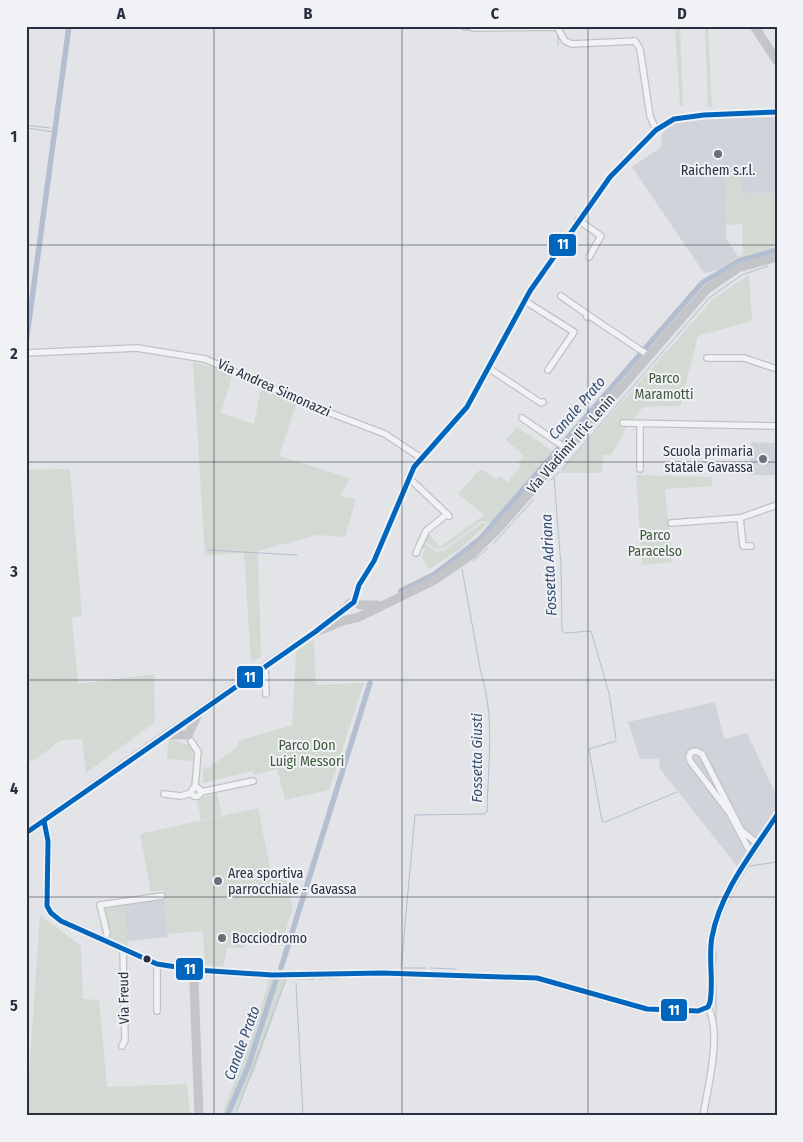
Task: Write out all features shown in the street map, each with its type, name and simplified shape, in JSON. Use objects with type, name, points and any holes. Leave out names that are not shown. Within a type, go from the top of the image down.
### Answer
[{"type":"street","points":[[468,26],[474,28],[558,27],[565,41],[572,44],[634,41],[640,50],[650,116],[656,130]]},
{"type":"street","points":[[754,26],[777,61]]},
{"type":"street","points":[[361,615],[358,604],[360,585],[374,561],[408,478],[421,458],[467,407],[490,369],[525,301],[578,220],[610,177],[656,130],[674,119],[689,116],[777,112]]},
{"type":"street","points":[[578,220],[601,236],[589,256]]},
{"type":"street","name":"Via Vladimir Il'ic Lenin","points":[[321,630],[361,615],[433,581],[478,550],[644,353],[712,284],[738,268],[777,257]]},
{"type":"street","points":[[561,296],[644,353]]},
{"type":"street","points":[[525,301],[574,332],[574,335],[548,370]]},
{"type":"street","name":"Via Andrea Simonazzi","points":[[26,353],[137,348],[205,359],[325,411],[385,434],[421,458]]},
{"type":"street","points":[[707,358],[744,358],[777,370]]},
{"type":"street","points":[[490,369],[541,403],[543,402]]},
{"type":"street","name":"Via Vladimir Il'ic Lenin","points":[[522,418],[564,448]]},
{"type":"street","points":[[623,423],[777,426]]},
{"type":"street","points":[[640,424],[640,469]]},
{"type":"street","points":[[408,478],[448,515],[426,530],[416,553]]},
{"type":"street","points":[[671,523],[740,518],[777,505]]},
{"type":"street","points":[[740,518],[742,546],[751,546]]},
{"type":"street","points":[[186,733],[199,712],[321,630],[346,609],[350,603],[358,604]]},
{"type":"street","name":"Via Vladimir Il'ic Lenin","points":[[358,604],[380,605]]},
{"type":"street","points":[[346,609],[351,618]]},
{"type":"street","points":[[265,666],[266,694]]},
{"type":"street","points":[[26,833],[164,736],[186,733]]},
{"type":"street","points":[[164,794],[181,796],[191,793],[195,787],[198,752],[186,733]]},
{"type":"street","points":[[696,751],[702,754],[742,830],[756,848],[748,848],[729,812],[692,764],[689,758],[691,752],[696,751]]},
{"type":"street","points":[[191,793],[197,797],[201,792],[252,781]]},
{"type":"street","points":[[195,787],[201,792]]},
{"type":"street","points":[[703,1116],[714,1038],[713,1019],[708,1007],[711,998],[711,953],[714,928],[722,908],[777,815]]},
{"type":"street","points":[[44,821],[48,840],[47,896],[49,910],[61,922],[157,964],[196,970],[280,975],[382,973],[537,978],[647,1009],[692,1012],[708,1007]]},
{"type":"street","points":[[104,941],[107,933],[100,905],[162,896]]},
{"type":"street","name":"Via Freud","points":[[122,1046],[125,1040],[123,949]]},
{"type":"street","points":[[157,964],[157,1011]]},
{"type":"street","points":[[196,970],[194,984],[199,1116]]},
{"type":"shaded area","points":[[777,117],[777,193],[742,194],[727,174],[726,238],[739,258],[720,269],[704,273],[632,167],[661,147],[662,134],[676,122],[701,119]]},
{"type":"shaded area","name":"Scuola primaria statale Gavassa","points":[[751,442],[777,443],[777,475],[749,475]]},
{"type":"shaded area","points":[[715,702],[724,739],[747,733],[777,797],[777,808],[765,838],[741,871],[660,769],[659,759],[640,759],[628,722]]},
{"type":"shaded area","points":[[165,900],[168,937],[127,941],[124,904]]},
{"type":"green space","points":[[677,26],[680,26],[683,106],[680,106],[675,29]]},
{"type":"green space","points":[[705,26],[708,26],[712,107],[708,107]]},
{"type":"green space","points":[[741,171],[742,194],[777,193],[777,254],[731,264],[728,260],[743,255],[742,224],[726,225],[727,174]]},
{"type":"green space","name":"Parco Maramotti","points":[[749,275],[752,321],[698,336],[680,406],[643,407],[625,430],[611,455],[603,455],[602,473],[559,473],[713,299]]},
{"type":"green space","points":[[193,362],[233,373],[221,413],[254,424],[261,388],[296,404],[279,456],[350,478],[340,496],[356,499],[345,537],[317,535],[258,551],[261,657],[251,662],[244,553],[205,555]]},
{"type":"green space","points":[[517,427],[554,452],[494,522],[495,524],[482,521],[445,548],[435,549],[424,540],[428,533],[440,547],[484,515],[458,494],[478,471],[483,470],[496,479],[499,476],[508,482],[521,466],[518,463],[524,456],[506,440]]},
{"type":"green space","points":[[70,469],[82,616],[72,617],[78,684],[154,674],[155,722],[86,773],[82,739],[61,740],[35,760],[26,762],[26,470]]},
{"type":"green space","name":"Parco Paracelso","points":[[636,475],[711,477],[713,486],[665,489],[672,562],[642,565]]},
{"type":"green space","points":[[482,523],[487,524],[460,549],[429,569],[422,557],[425,549],[421,547],[424,542],[436,552],[443,551]]},
{"type":"green space","name":"Parco Don Luigi Messori","points":[[314,640],[316,685],[364,683],[329,790],[285,800],[277,769],[254,775],[252,771],[203,783],[203,767],[208,768],[237,747],[239,741],[292,725],[296,651]]},
{"type":"green space","points":[[171,740],[190,745],[194,761],[167,759],[168,741]]},
{"type":"green space","points":[[217,793],[222,815],[201,820],[197,799]]},
{"type":"green space","name":"Area sportiva parrocchiale - Gavassa","points":[[258,808],[271,873],[284,872],[293,907],[281,946],[245,942],[244,948],[227,948],[223,967],[205,965],[203,931],[168,934],[164,890],[151,892],[140,834]]},
{"type":"green space","points":[[124,904],[128,946],[111,940],[105,908]]},
{"type":"green space","points":[[40,915],[81,946],[83,999],[99,1000],[107,1087],[187,1084],[190,1116],[26,1116]]},
{"type":"green space","points":[[270,977],[286,978],[255,1070],[232,1116],[221,1116],[246,1054]]},
{"type":"waterway","points":[[26,343],[69,26]]},
{"type":"waterway","points":[[462,26],[462,30],[471,30]]},
{"type":"waterway","points":[[558,34],[558,46]]},
{"type":"waterway","points":[[26,125],[50,128]]},
{"type":"waterway","points":[[26,128],[55,132]]},
{"type":"waterway","name":"Canale Prato","points":[[401,591],[435,574],[480,539],[702,283],[739,261],[777,250]]},
{"type":"waterway","name":"Fossetta Giusti","points":[[562,469],[710,297],[742,275],[768,266]]},
{"type":"waterway","name":"Fossetta Giusti","points":[[551,480],[559,472]]},
{"type":"waterway","name":"Fossetta Adriana","points":[[554,477],[561,566],[562,631],[565,633],[591,631],[609,693],[616,739]]},
{"type":"waterway","name":"Fossetta Giusti","points":[[494,543],[533,500]]},
{"type":"waterway","name":"Fossetta Giusti","points":[[473,561],[488,548]]},
{"type":"waterway","points":[[207,550],[297,555]]},
{"type":"waterway","name":"Fossetta Giusti","points":[[401,969],[415,815],[485,814],[487,811],[490,741],[488,706],[462,569]]},
{"type":"waterway","name":"Canale Prato","points":[[281,968],[370,683]]},
{"type":"waterway","name":"Fossetta Adriana","points":[[616,741],[589,749],[602,821],[605,822],[677,792]]},
{"type":"waterway","points":[[750,866],[777,862]]},
{"type":"waterway","name":"Fossetta Adriana","points":[[716,953],[716,961]]},
{"type":"waterway","points":[[404,968],[426,968]]},
{"type":"waterway","points":[[431,968],[456,969]]},
{"type":"waterway","name":"Canale Prato","points":[[227,1116],[248,1067],[277,977]]},
{"type":"waterway","name":"Fossetta Giusti","points":[[319,979],[338,978]]},
{"type":"waterway","name":"Fossetta Giusti","points":[[235,1116],[286,979]]},
{"type":"waterway","name":"Fossetta Giusti","points":[[297,979],[314,979]]},
{"type":"waterway","points":[[296,983],[303,1114]]},
{"type":"waterway","name":"Fossetta Adriana","points":[[716,985],[716,1031]]},
{"type":"waterway","name":"Fossetta Adriana","points":[[716,1058],[717,1051]]},
{"type":"waterway","name":"Fossetta Adriana","points":[[706,1116],[709,1099]]},
{"type":"transit line","name":"11","points":[[26,833],[315,632],[354,602],[359,585],[374,561],[414,467],[467,407],[530,291],[610,177],[656,130],[674,119],[704,115],[777,112]]},
{"type":"transit line","name":"11","points":[[44,821],[48,841],[47,906],[51,913],[61,921],[157,964],[196,970],[272,975],[382,973],[537,978],[647,1009],[698,1011],[708,1007],[710,1002],[711,945],[716,920],[722,904],[738,873],[777,815]]},
{"type":"place","name":"Raichem s.r.l.","points":[[718,154]]},
{"type":"place","name":"Scuola primaria statale Gavassa","points":[[763,459]]},
{"type":"place","name":"Area sportiva parrocchiale - Gavassa","points":[[218,881]]},
{"type":"place","name":"Bocciodromo","points":[[222,938]]}]
